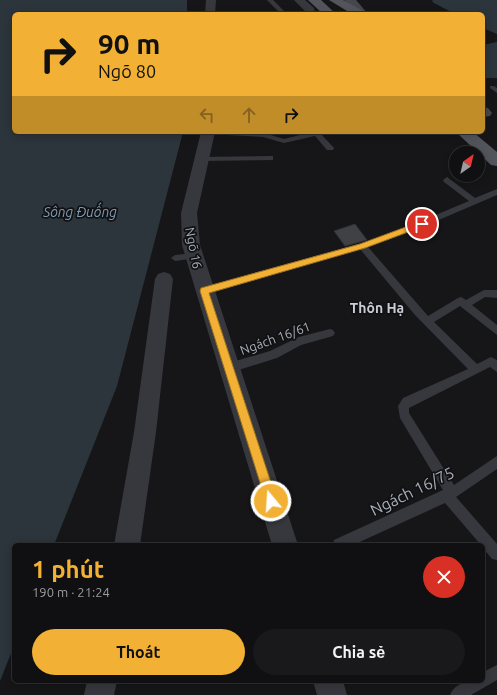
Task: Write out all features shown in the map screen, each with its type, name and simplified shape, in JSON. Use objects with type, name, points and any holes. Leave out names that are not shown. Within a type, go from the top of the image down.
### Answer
[{"type":"main road","points":[[335,0],[357,12]]},
{"type":"main road","points":[[312,8],[326,11]]},
{"type":"main road","points":[[466,134],[497,161]]},
{"type":"main road","points":[[478,134],[497,158]]},
{"type":"street","points":[[210,12],[211,0]]},
{"type":"street","points":[[299,0],[312,8]]},
{"type":"street","points":[[350,0],[359,12]]},
{"type":"street","name":"Ngõ 16","points":[[207,134],[189,213],[189,229],[194,256],[284,543]]},
{"type":"street","points":[[128,543],[164,279]]},
{"type":"street","points":[[99,695],[102,683]]},
{"type":"street","points":[[329,683],[332,695]]},
{"type":"lane","points":[[270,0],[282,12]]},
{"type":"lane","points":[[245,134],[264,135],[284,141],[315,134]]},
{"type":"lane","points":[[320,134],[330,148]]},
{"type":"lane","points":[[201,159],[270,158]]},
{"type":"lane","points":[[447,180],[474,201]]},
{"type":"lane","points":[[204,291],[362,246],[410,229],[497,192]]},
{"type":"lane","points":[[362,246],[427,321],[476,370]]},
{"type":"lane","points":[[175,258],[194,256]]},
{"type":"lane","points":[[465,305],[484,292],[497,294]]},
{"type":"lane","points":[[427,321],[461,301],[497,331]]},
{"type":"lane","name":"Ngách 16/61","points":[[229,368],[273,355],[299,341],[330,333]]},
{"type":"lane","points":[[497,367],[491,361],[476,370],[407,402],[402,406],[404,414],[449,494],[497,554]]},
{"type":"lane","name":"Ngách 16/75","points":[[343,543],[449,494],[497,462]]},
{"type":"lane","points":[[485,678],[497,672]]},
{"type":"lane","points":[[457,695],[477,683]]},
{"type":"water","name":"Sông Đuống","points":[[0,0],[187,0],[187,12],[12,12],[12,134],[182,134],[117,386],[55,543],[12,543],[12,651],[0,681]]},
{"type":"water","points":[[497,0],[497,34],[485,29],[485,12],[451,12],[432,1]]},
{"type":"water","points":[[497,42],[497,78],[485,78],[485,45]]},
{"type":"building","points":[[355,224],[367,240],[345,246],[334,231]]},
{"type":"district","name":"Thôn Hạ","points":[[377,308]]},
{"type":"route","points":[[271,501],[204,291],[362,246],[422,224]]}]
